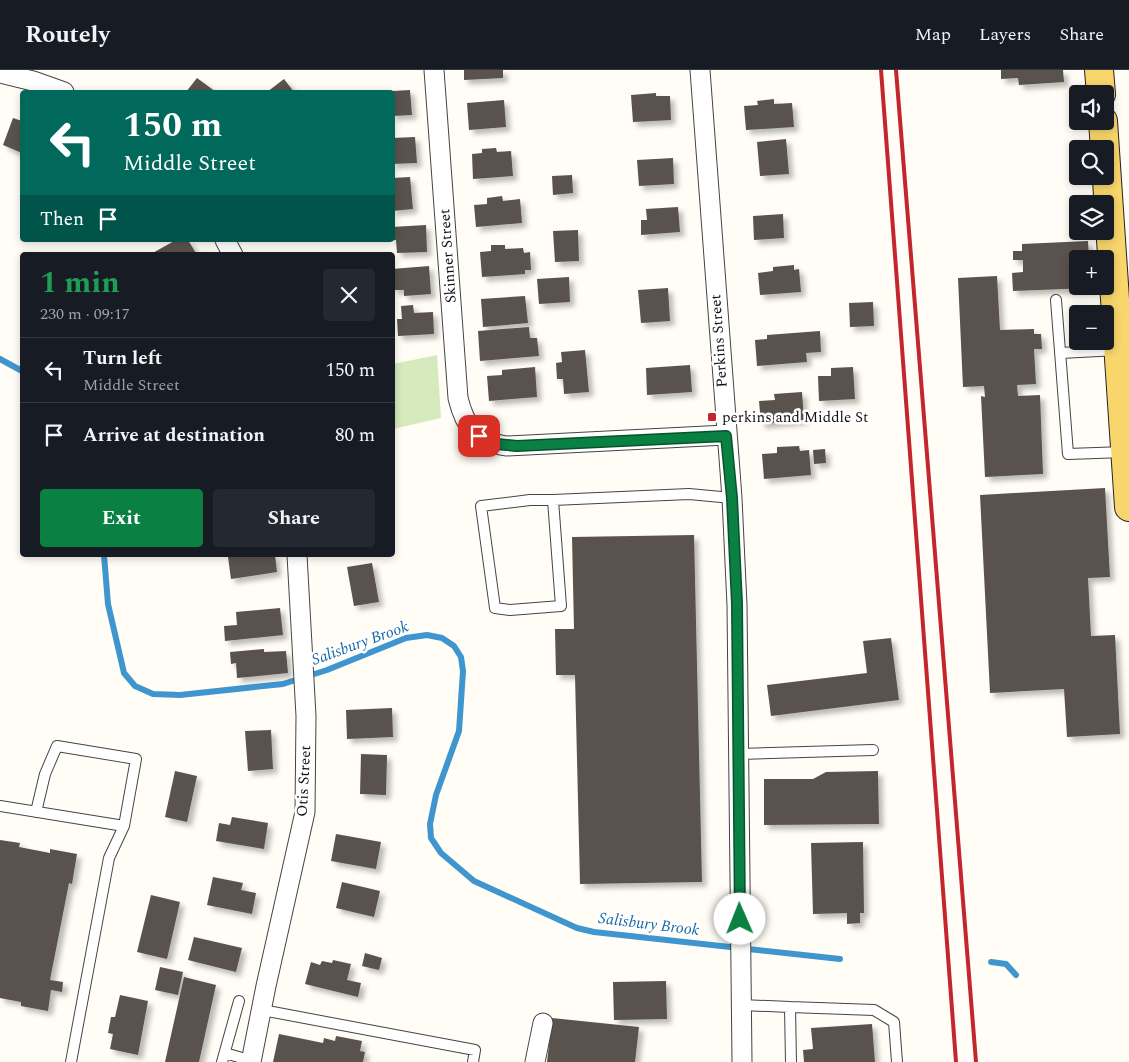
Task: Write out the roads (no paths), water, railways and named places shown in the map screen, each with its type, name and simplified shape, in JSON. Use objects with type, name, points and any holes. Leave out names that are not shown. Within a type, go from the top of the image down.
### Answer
[{"type":"main road","points":[[1099,70],[1100,85]]},
{"type":"main road","points":[[1104,130],[1122,267],[1119,350],[1129,507]]},
{"type":"street","name":"Skinner Street","points":[[434,70],[458,398],[464,420],[470,428],[479,436],[496,444],[517,446],[726,436]]},
{"type":"street","name":"Perkins Street","points":[[700,70],[732,498],[737,604],[742,1062]]},
{"type":"street","points":[[0,73],[33,81],[58,90]]},
{"type":"street","name":"Otis Street","points":[[251,1061],[305,812],[305,697],[297,557]]},
{"type":"street","points":[[535,1062],[543,1023]]},
{"type":"lane","points":[[1056,300],[1068,454],[1126,452]]},
{"type":"lane","points":[[1060,353],[1119,350]]},
{"type":"lane","points":[[553,500],[561,606],[510,610],[495,608],[480,506],[530,500],[689,494],[732,498]]},
{"type":"lane","points":[[36,812],[45,774],[56,746],[136,759],[124,826],[109,858],[71,1062]]},
{"type":"lane","points":[[739,754],[873,750]]},
{"type":"lane","points":[[0,806],[124,826]]},
{"type":"lane","points":[[239,1001],[223,1058],[251,1061]]},
{"type":"lane","points":[[741,1005],[874,1010],[894,1022],[897,1062]]},
{"type":"lane","points":[[790,1007],[791,1062]]},
{"type":"lane","points":[[262,1010],[475,1050],[473,1062]]},
{"type":"waterway","name":"Salisbury Brook","points":[[0,359],[20,370]]},
{"type":"waterway","name":"Salisbury Brook","points":[[104,557],[108,604],[124,673],[135,686],[153,694],[180,695],[283,684],[327,670],[406,638],[427,635],[442,638],[454,646],[461,657],[463,671],[459,731],[436,795],[430,824],[431,838],[441,853],[474,881],[577,928],[594,932],[840,959]]},
{"type":"waterway","name":"Salisbury Brook","points":[[991,962],[1006,964],[1016,975]]},
{"type":"railway","points":[[881,70],[956,1062]]},
{"type":"railway","points":[[896,70],[976,1062]]},
{"type":"place","name":"perkins and Middle St","points":[[712,417]]}]
